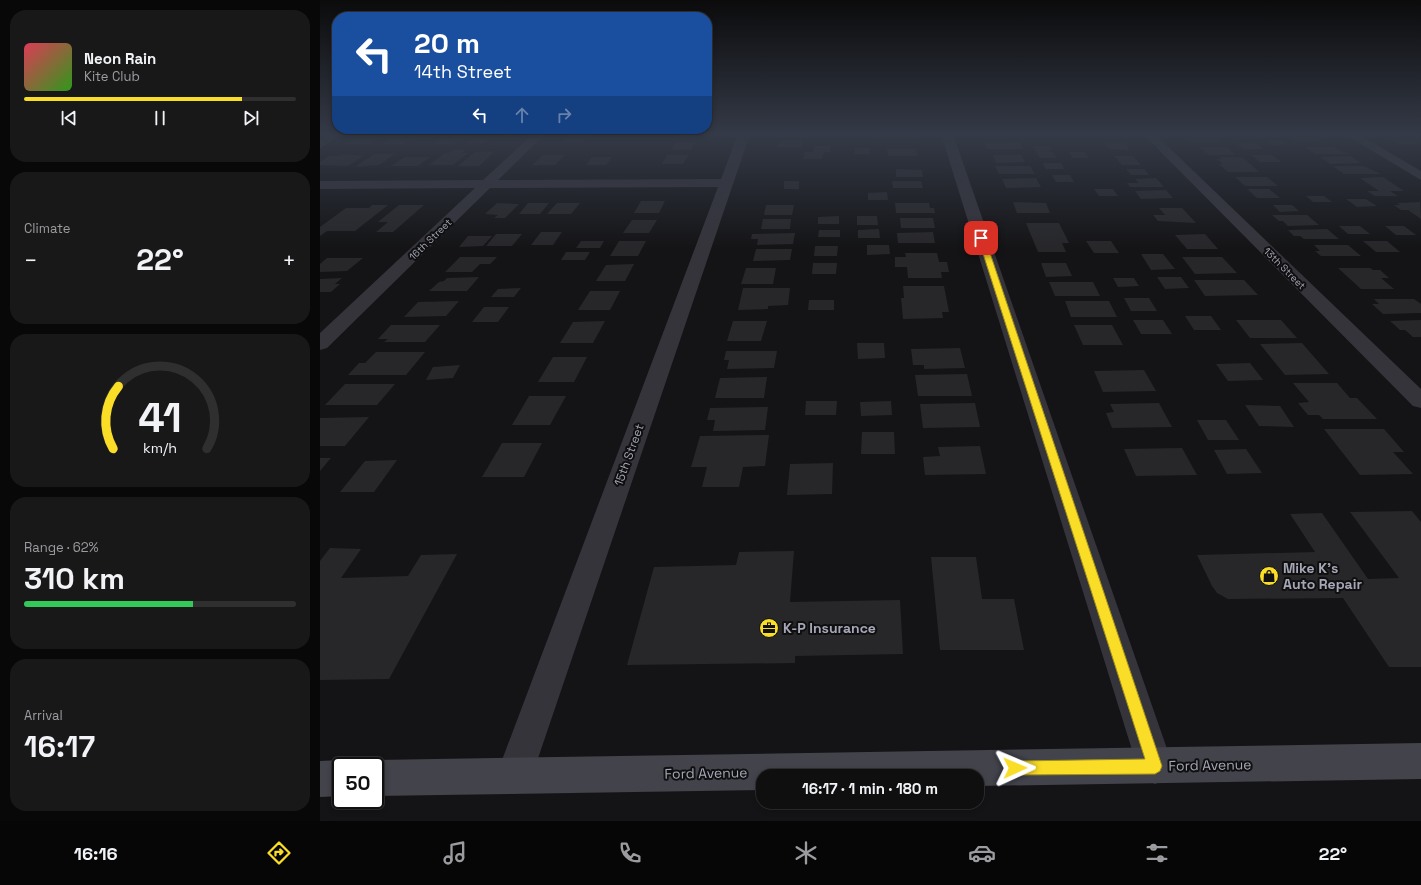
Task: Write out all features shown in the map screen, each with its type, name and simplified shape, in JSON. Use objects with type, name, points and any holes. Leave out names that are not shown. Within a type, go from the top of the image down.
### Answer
[{"type":"main road","name":"Ford Avenue","points":[[384,778],[1421,761]]},
{"type":"main road","points":[[320,779],[332,778]]},
{"type":"street","name":"16th Street","points":[[320,344],[498,172]]},
{"type":"street","name":"15th Street","points":[[514,776],[730,172]]},
{"type":"street","points":[[960,172],[1155,766]]},
{"type":"street","name":"13th Street","points":[[1188,172],[1421,401]]},
{"type":"street","points":[[320,185],[726,183]]},
{"type":"building","points":[[896,172],[922,172],[923,177],[896,177]]},
{"type":"building","points":[[998,172],[1034,172],[1035,174],[999,174]]},
{"type":"building","points":[[1129,172],[1147,172],[1149,175],[1131,175]]},
{"type":"building","points":[[1342,172],[1377,172],[1381,174],[1344,174]]},
{"type":"building","points":[[1052,175],[1070,175],[1074,182],[1056,182]]},
{"type":"building","points":[[1235,177],[1267,177],[1278,186],[1245,186]]},
{"type":"building","points":[[1383,177],[1404,191],[1390,191],[1398,196],[1375,196],[1367,191],[1379,191],[1360,178]]},
{"type":"building","points":[[1036,178],[1041,187],[1006,188],[1002,179]]},
{"type":"building","points":[[1156,178],[1164,187],[1130,187],[1127,183],[1139,183],[1135,179]]},
{"type":"building","points":[[784,181],[799,181],[799,189],[784,189]]},
{"type":"building","points":[[892,181],[921,181],[923,188],[893,188]]},
{"type":"building","points":[[1094,189],[1113,189],[1118,196],[1099,196]]},
{"type":"building","points":[[1247,189],[1269,189],[1280,198],[1257,198]]},
{"type":"building","points":[[1166,190],[1173,198],[1141,199],[1135,191]]},
{"type":"building","points":[[887,192],[888,200],[868,200],[868,193]]},
{"type":"building","points":[[1306,196],[1324,196],[1332,202],[1313,202]]},
{"type":"building","points":[[1346,199],[1366,199],[1377,206],[1357,207]]},
{"type":"building","points":[[641,201],[665,201],[659,213],[634,213]]},
{"type":"building","points":[[1013,202],[1046,203],[1050,213],[1017,213]]},
{"type":"building","points":[[1420,202],[1421,219],[1408,210],[1401,210],[1394,205],[1400,205],[1397,203]]},
{"type":"building","points":[[497,203],[519,204],[505,218],[494,218],[498,215],[485,214]]},
{"type":"building","points":[[528,203],[549,203],[540,214],[519,214]]},
{"type":"building","points":[[557,203],[580,203],[571,214],[547,214]]},
{"type":"building","points":[[895,203],[929,203],[930,208],[934,208],[935,213],[896,213]]},
{"type":"building","points":[[372,205],[388,205],[355,231],[327,231],[320,236],[320,227],[346,208],[369,208]]},
{"type":"building","points":[[399,205],[424,205],[393,232],[376,232],[388,222],[378,222]]},
{"type":"building","points":[[766,205],[794,205],[792,215],[764,215]]},
{"type":"building","points":[[1273,205],[1292,205],[1299,211],[1280,212]]},
{"type":"building","points":[[1159,208],[1182,208],[1196,223],[1158,221],[1153,215],[1165,215]]},
{"type":"building","points":[[1272,215],[1307,215],[1319,225],[1288,226],[1283,221],[1279,221]]},
{"type":"building","points":[[839,216],[839,224],[818,224],[818,217]]},
{"type":"building","points":[[857,216],[877,216],[878,225],[857,225]]},
{"type":"building","points":[[900,218],[933,218],[935,228],[901,228]]},
{"type":"building","points":[[763,219],[791,219],[790,229],[761,229]]},
{"type":"building","points":[[632,220],[657,220],[649,233],[623,233]]},
{"type":"building","points":[[1026,223],[1059,223],[1069,243],[1062,243],[1066,252],[1038,252]]},
{"type":"building","points":[[1339,226],[1360,226],[1370,234],[1348,234]]},
{"type":"building","points":[[1385,226],[1404,226],[1416,235],[1396,235]]},
{"type":"building","points":[[879,229],[880,238],[858,238],[858,230]]},
{"type":"building","points":[[1327,229],[1339,239],[1304,239],[1300,236],[1294,236],[1288,230]]},
{"type":"building","points":[[819,230],[840,230],[840,237],[818,237]]},
{"type":"building","points":[[541,232],[562,232],[553,245],[531,245]]},
{"type":"building","points":[[933,232],[935,243],[898,243],[897,233]]},
{"type":"building","points":[[795,233],[793,244],[757,245],[758,239],[751,239],[752,234]]},
{"type":"building","points":[[496,234],[522,234],[512,246],[486,246]]},
{"type":"building","points":[[1205,234],[1218,249],[1187,249],[1175,235]]},
{"type":"building","points":[[468,236],[492,236],[483,246],[459,247]]},
{"type":"building","points":[[581,241],[604,241],[600,248],[576,248]]},
{"type":"building","points":[[619,241],[646,241],[638,256],[610,256]]},
{"type":"building","points":[[1086,241],[1111,241],[1119,253],[1094,253]]},
{"type":"building","points":[[1363,241],[1387,241],[1400,252],[1376,252]]},
{"type":"building","points":[[867,245],[889,245],[890,254],[867,255]]},
{"type":"building","points":[[1314,245],[1348,245],[1361,256],[1321,256],[1315,251],[1320,251]]},
{"type":"building","points":[[815,246],[838,246],[837,256],[814,256]]},
{"type":"building","points":[[756,249],[792,249],[790,260],[753,261]]},
{"type":"building","points":[[566,252],[590,252],[585,260],[561,260]]},
{"type":"building","points":[[905,253],[937,253],[939,262],[947,262],[949,272],[941,272],[942,278],[908,278],[907,267],[895,267],[895,257],[906,257]]},
{"type":"building","points":[[1141,254],[1163,254],[1175,269],[1151,270]]},
{"type":"building","points":[[460,257],[497,257],[490,264],[480,264],[472,272],[445,272]]},
{"type":"building","points":[[1182,257],[1222,257],[1237,273],[1195,274]]},
{"type":"building","points":[[327,258],[363,258],[347,271],[320,272],[320,264]]},
{"type":"building","points":[[813,263],[837,263],[836,274],[812,274]]},
{"type":"building","points":[[1041,263],[1066,263],[1072,276],[1046,277]]},
{"type":"building","points":[[634,264],[625,281],[596,281],[606,265]]},
{"type":"building","points":[[746,268],[776,268],[773,284],[741,284]]},
{"type":"building","points":[[1338,268],[1370,268],[1373,270],[1380,270],[1389,278],[1381,278],[1394,289],[1361,289]]},
{"type":"building","points":[[479,277],[467,291],[429,291],[439,282],[444,281],[447,278]]},
{"type":"building","points":[[1157,277],[1181,277],[1189,288],[1165,289]]},
{"type":"building","points":[[342,278],[335,284],[340,284],[331,292],[320,292],[320,279]]},
{"type":"building","points":[[1113,278],[1134,278],[1139,286],[1118,287]]},
{"type":"building","points":[[1194,280],[1244,280],[1258,295],[1205,296]]},
{"type":"building","points":[[1049,282],[1093,282],[1100,296],[1055,296]]},
{"type":"building","points":[[903,286],[944,286],[949,312],[942,312],[943,318],[903,319],[901,298],[904,298]]},
{"type":"building","points":[[521,288],[514,297],[491,297],[498,289]]},
{"type":"building","points":[[743,288],[790,288],[788,305],[768,306],[768,309],[738,310]]},
{"type":"building","points":[[590,291],[620,291],[610,310],[578,310]]},
{"type":"building","points":[[1124,298],[1149,298],[1157,311],[1131,311]]},
{"type":"building","points":[[1374,299],[1414,299],[1421,304],[1421,313],[1383,314],[1372,304],[1379,304]]},
{"type":"building","points":[[809,300],[834,300],[834,310],[808,310]]},
{"type":"building","points":[[459,301],[446,316],[404,317],[418,302]]},
{"type":"building","points":[[1065,301],[1109,301],[1117,317],[1071,317]]},
{"type":"building","points":[[484,307],[509,307],[498,322],[472,322]]},
{"type":"building","points":[[1185,316],[1211,316],[1221,330],[1194,330]]},
{"type":"building","points":[[1133,320],[1163,320],[1172,334],[1141,334]]},
{"type":"building","points":[[1236,320],[1281,320],[1297,338],[1250,338]]},
{"type":"building","points":[[1421,320],[1421,337],[1413,337],[1405,330],[1400,330],[1390,321]]},
{"type":"building","points":[[605,321],[593,343],[560,343],[573,322]]},
{"type":"building","points":[[733,321],[767,321],[761,341],[727,341]]},
{"type":"building","points":[[391,325],[440,325],[425,342],[384,342],[388,339],[378,339]]},
{"type":"building","points":[[1074,325],[1112,325],[1123,345],[1083,345]]},
{"type":"building","points":[[857,343],[884,343],[885,358],[858,359]]},
{"type":"building","points":[[1302,343],[1329,374],[1285,375],[1260,344]]},
{"type":"building","points":[[960,348],[965,368],[924,369],[924,365],[913,365],[911,349]]},
{"type":"building","points":[[726,351],[777,351],[774,368],[727,369],[729,360],[724,360]]},
{"type":"building","points":[[376,352],[425,352],[406,375],[348,375],[359,363],[365,363]]},
{"type":"building","points":[[553,357],[587,357],[574,382],[538,382]]},
{"type":"building","points":[[1250,363],[1263,380],[1228,381],[1216,364]]},
{"type":"building","points":[[460,365],[453,378],[426,380],[433,367]]},
{"type":"building","points":[[1144,370],[1156,391],[1103,392],[1094,371]]},
{"type":"building","points":[[967,374],[972,396],[918,396],[915,375]]},
{"type":"building","points":[[767,377],[764,398],[715,398],[720,378]]},
{"type":"building","points":[[1293,383],[1337,383],[1350,398],[1357,398],[1377,419],[1323,419],[1319,415],[1308,415],[1298,403],[1309,402]]},
{"type":"building","points":[[345,384],[395,384],[377,405],[325,405]]},
{"type":"building","points":[[529,396],[566,396],[550,425],[512,425]]},
{"type":"building","points":[[806,401],[837,401],[836,415],[805,415]]},
{"type":"building","points":[[891,401],[892,415],[861,416],[860,402]]},
{"type":"building","points":[[975,403],[980,427],[923,428],[920,404]]},
{"type":"building","points":[[1159,403],[1172,427],[1112,428],[1106,413],[1114,412],[1110,404]]},
{"type":"building","points":[[1245,405],[1280,406],[1294,427],[1259,426]]},
{"type":"building","points":[[768,407],[765,430],[713,431],[715,420],[707,420],[710,408]]},
{"type":"building","points":[[369,417],[345,446],[320,446],[320,418]]},
{"type":"building","points":[[1197,420],[1226,420],[1239,440],[1208,440]]},
{"type":"building","points":[[1324,429],[1384,429],[1404,452],[1393,452],[1413,474],[1360,475]]},
{"type":"building","points":[[862,432],[894,432],[895,454],[861,454]]},
{"type":"building","points":[[769,435],[765,466],[743,467],[739,487],[702,487],[707,467],[691,467],[700,436]]},
{"type":"building","points":[[502,443],[542,443],[524,477],[482,477]]},
{"type":"building","points":[[980,446],[986,474],[925,475],[923,457],[940,456],[938,447]]},
{"type":"building","points":[[1182,448],[1197,475],[1136,476],[1124,449]]},
{"type":"building","points":[[1246,449],[1262,473],[1227,474],[1214,450]]},
{"type":"building","points":[[320,458],[331,458],[320,471]]},
{"type":"building","points":[[397,460],[374,492],[340,492],[365,461]]},
{"type":"building","points":[[833,463],[832,494],[787,495],[790,464]]},
{"type":"building","points":[[1412,511],[1421,522],[1421,667],[1389,667],[1343,598],[1228,599],[1217,593],[1212,586],[1197,555],[1315,552],[1290,514],[1322,513],[1368,579],[1399,578],[1350,512]]},
{"type":"building","points":[[330,548],[361,549],[341,578],[408,576],[421,555],[457,554],[389,679],[320,680],[320,561]]},
{"type":"building","name":"K-P Insurance","points":[[794,551],[790,602],[900,600],[903,654],[795,656],[795,663],[627,665],[654,567],[736,565],[739,552]]},
{"type":"building","points":[[931,557],[976,557],[982,599],[1014,599],[1024,650],[940,650]]},
{"type":"place","name":"Mike K's Auto Repair","points":[[1269,576]]},
{"type":"place","name":"K-P Insurance","points":[[769,628]]},
{"type":"route","points":[[981,238],[1155,766],[1015,768]]}]
